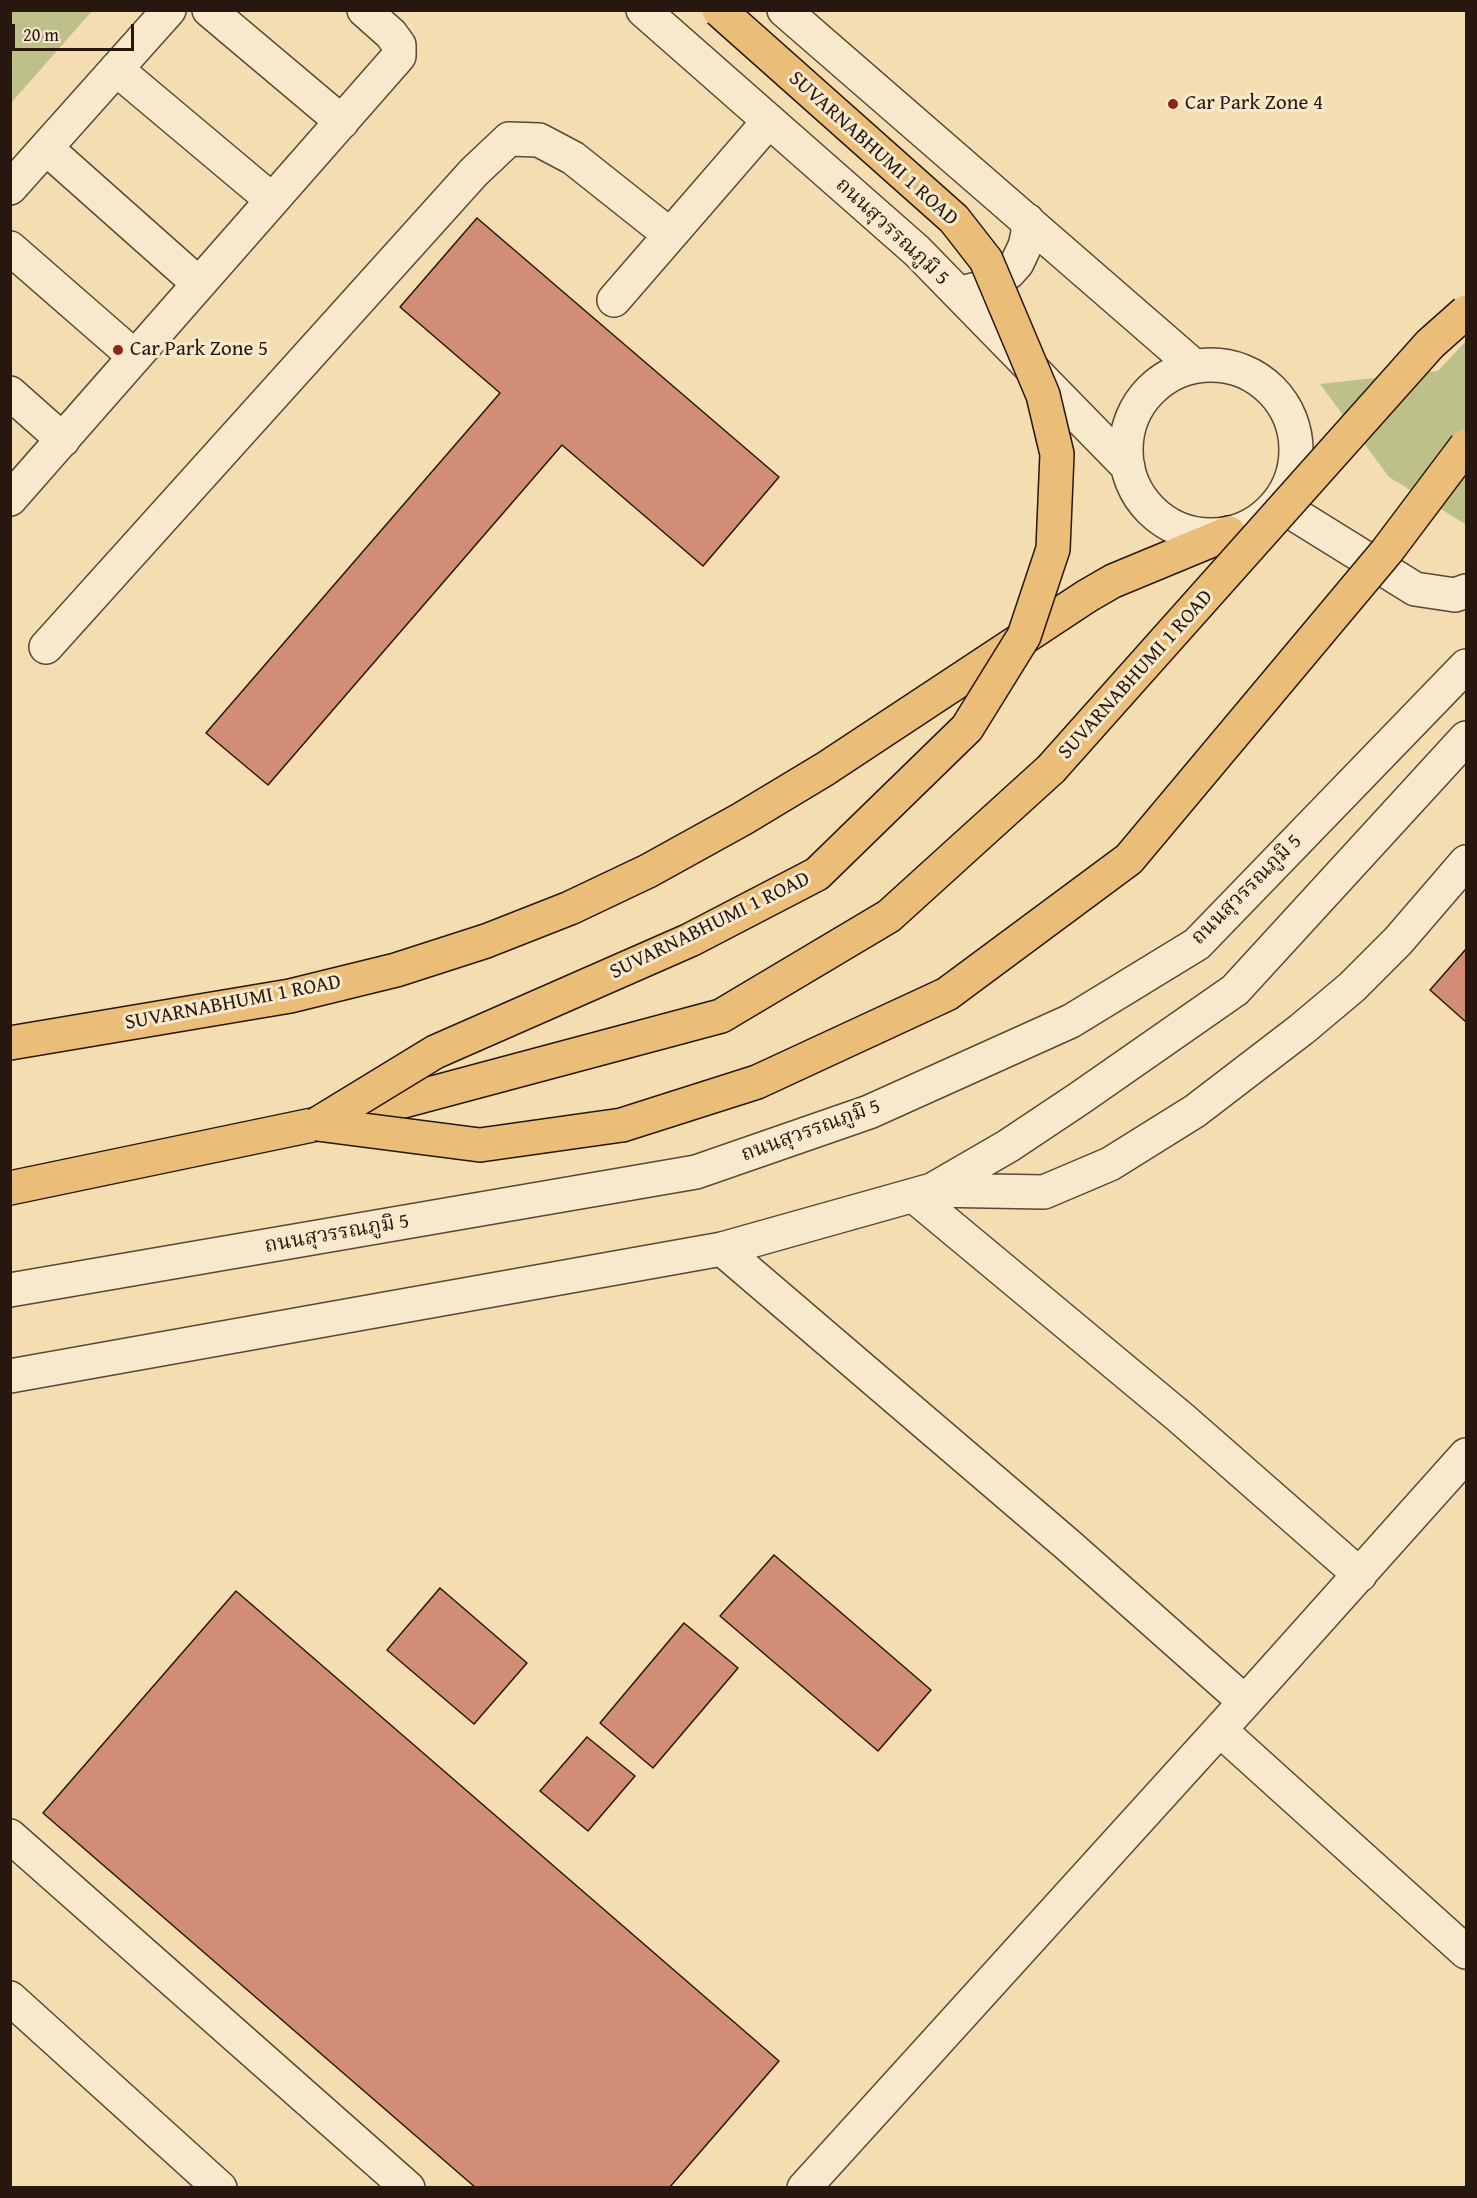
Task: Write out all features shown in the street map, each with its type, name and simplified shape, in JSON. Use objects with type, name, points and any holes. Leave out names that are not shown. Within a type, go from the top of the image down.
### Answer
[{"type":"highway","name":"SUVARNABHUMI 1 ROAD","points":[[317,1124],[435,1052],[690,940],[817,874],[967,729],[1024,636],[1053,549],[1057,454],[1043,395],[986,260],[954,219],[719,10]]},
{"type":"highway","name":"SUVARNABHUMI 1 ROAD","points":[[10,1188],[317,1124],[721,1016],[889,916],[1052,769],[1430,344],[1467,312]]},
{"type":"highway","name":"SUVARNABHUMI 1 ROAD","points":[[317,1124],[480,1145],[622,1125],[757,1082],[947,994],[1129,860],[1387,552],[1467,446]]},
{"type":"highway","name":"SUVARNABHUMI 1 ROAD","points":[[10,1043],[291,996],[396,970],[486,941],[570,908],[648,871],[742,819],[825,769],[1087,596],[1113,582],[1228,533]]},
{"type":"street","points":[[10,188],[169,10]]},
{"type":"street","points":[[209,10],[342,122]]},
{"type":"street","points":[[10,499],[399,56],[399,45],[391,34],[364,10]]},
{"type":"street","points":[[784,10],[1194,366]]},
{"type":"street","name":"ถนนสุวรรณภูมิ 5","points":[[651,13],[769,121],[917,251],[1128,467]]},
{"type":"street","points":[[116,69],[272,200]]},
{"type":"street","points":[[614,300],[769,121]]},
{"type":"street","points":[[46,647],[474,172],[509,139],[538,140],[573,158],[670,235]]},
{"type":"street","points":[[46,148],[199,284]]},
{"type":"street","points":[[957,291],[974,291],[993,285],[1009,272],[1017,263],[1025,246],[1028,233],[1027,220]]},
{"type":"street","points":[[10,248],[135,357]]},
{"type":"street","name":"ถนนสุวรรณภูมิ 5","points":[[1224,365],[1234,368],[1252,375],[1276,394],[1291,419],[1297,448],[1292,477],[1278,504],[1256,523],[1228,533],[1202,535],[1176,528],[1154,512],[1137,492],[1128,467],[1126,440],[1134,414],[1149,392],[1169,375],[1194,366],[1224,365]]},
{"type":"street","points":[[10,393],[63,440]]},
{"type":"street","points":[[1278,504],[1415,589],[1455,595],[1467,591]]},
{"type":"street","name":"ถนนสุวรรณภูมิ 5","points":[[10,1290],[696,1172],[869,1112],[1071,1021],[1197,944],[1467,666]]},
{"type":"street","points":[[10,1376],[722,1249],[923,1193],[1008,1146],[1234,990],[1467,738]]},
{"type":"street","points":[[923,1193],[1044,1192],[1110,1164],[1195,1111],[1302,1029],[1352,987],[1398,941],[1467,862]]},
{"type":"street","points":[[923,1193],[1360,1575]]},
{"type":"street","points":[[722,1249],[1068,1545],[1245,1702]]},
{"type":"street","points":[[804,2187],[1467,1455]]},
{"type":"street","points":[[1220,1730],[1467,1952]]},
{"type":"street","points":[[10,1836],[408,2187]]},
{"type":"street","points":[[10,1998],[220,2187]]},
{"type":"green space","points":[[10,11],[92,11],[11,103]]},
{"type":"green space","points":[[1466,341],[1465,524],[1389,477],[1320,384],[1438,371]]},
{"type":"building","points":[[477,218],[779,477],[703,566],[562,445],[268,785],[206,733],[500,393],[400,307]]},
{"type":"building","points":[[1466,949],[1466,1022],[1430,990]]},
{"type":"building","points":[[774,1555],[931,1690],[878,1751],[720,1616]]},
{"type":"building","points":[[440,1588],[527,1663],[474,1724],[387,1650]]},
{"type":"building","points":[[236,1591],[779,2061],[669,2188],[476,2188],[43,1813]]},
{"type":"building","points":[[684,1623],[738,1668],[653,1768],[600,1723]]},
{"type":"building","points":[[587,1737],[635,1776],[588,1831],[540,1791]]},
{"type":"place","name":"Car Park Zone 4","points":[[1173,104]]},
{"type":"place","name":"Car Park Zone 5","points":[[118,350]]}]
